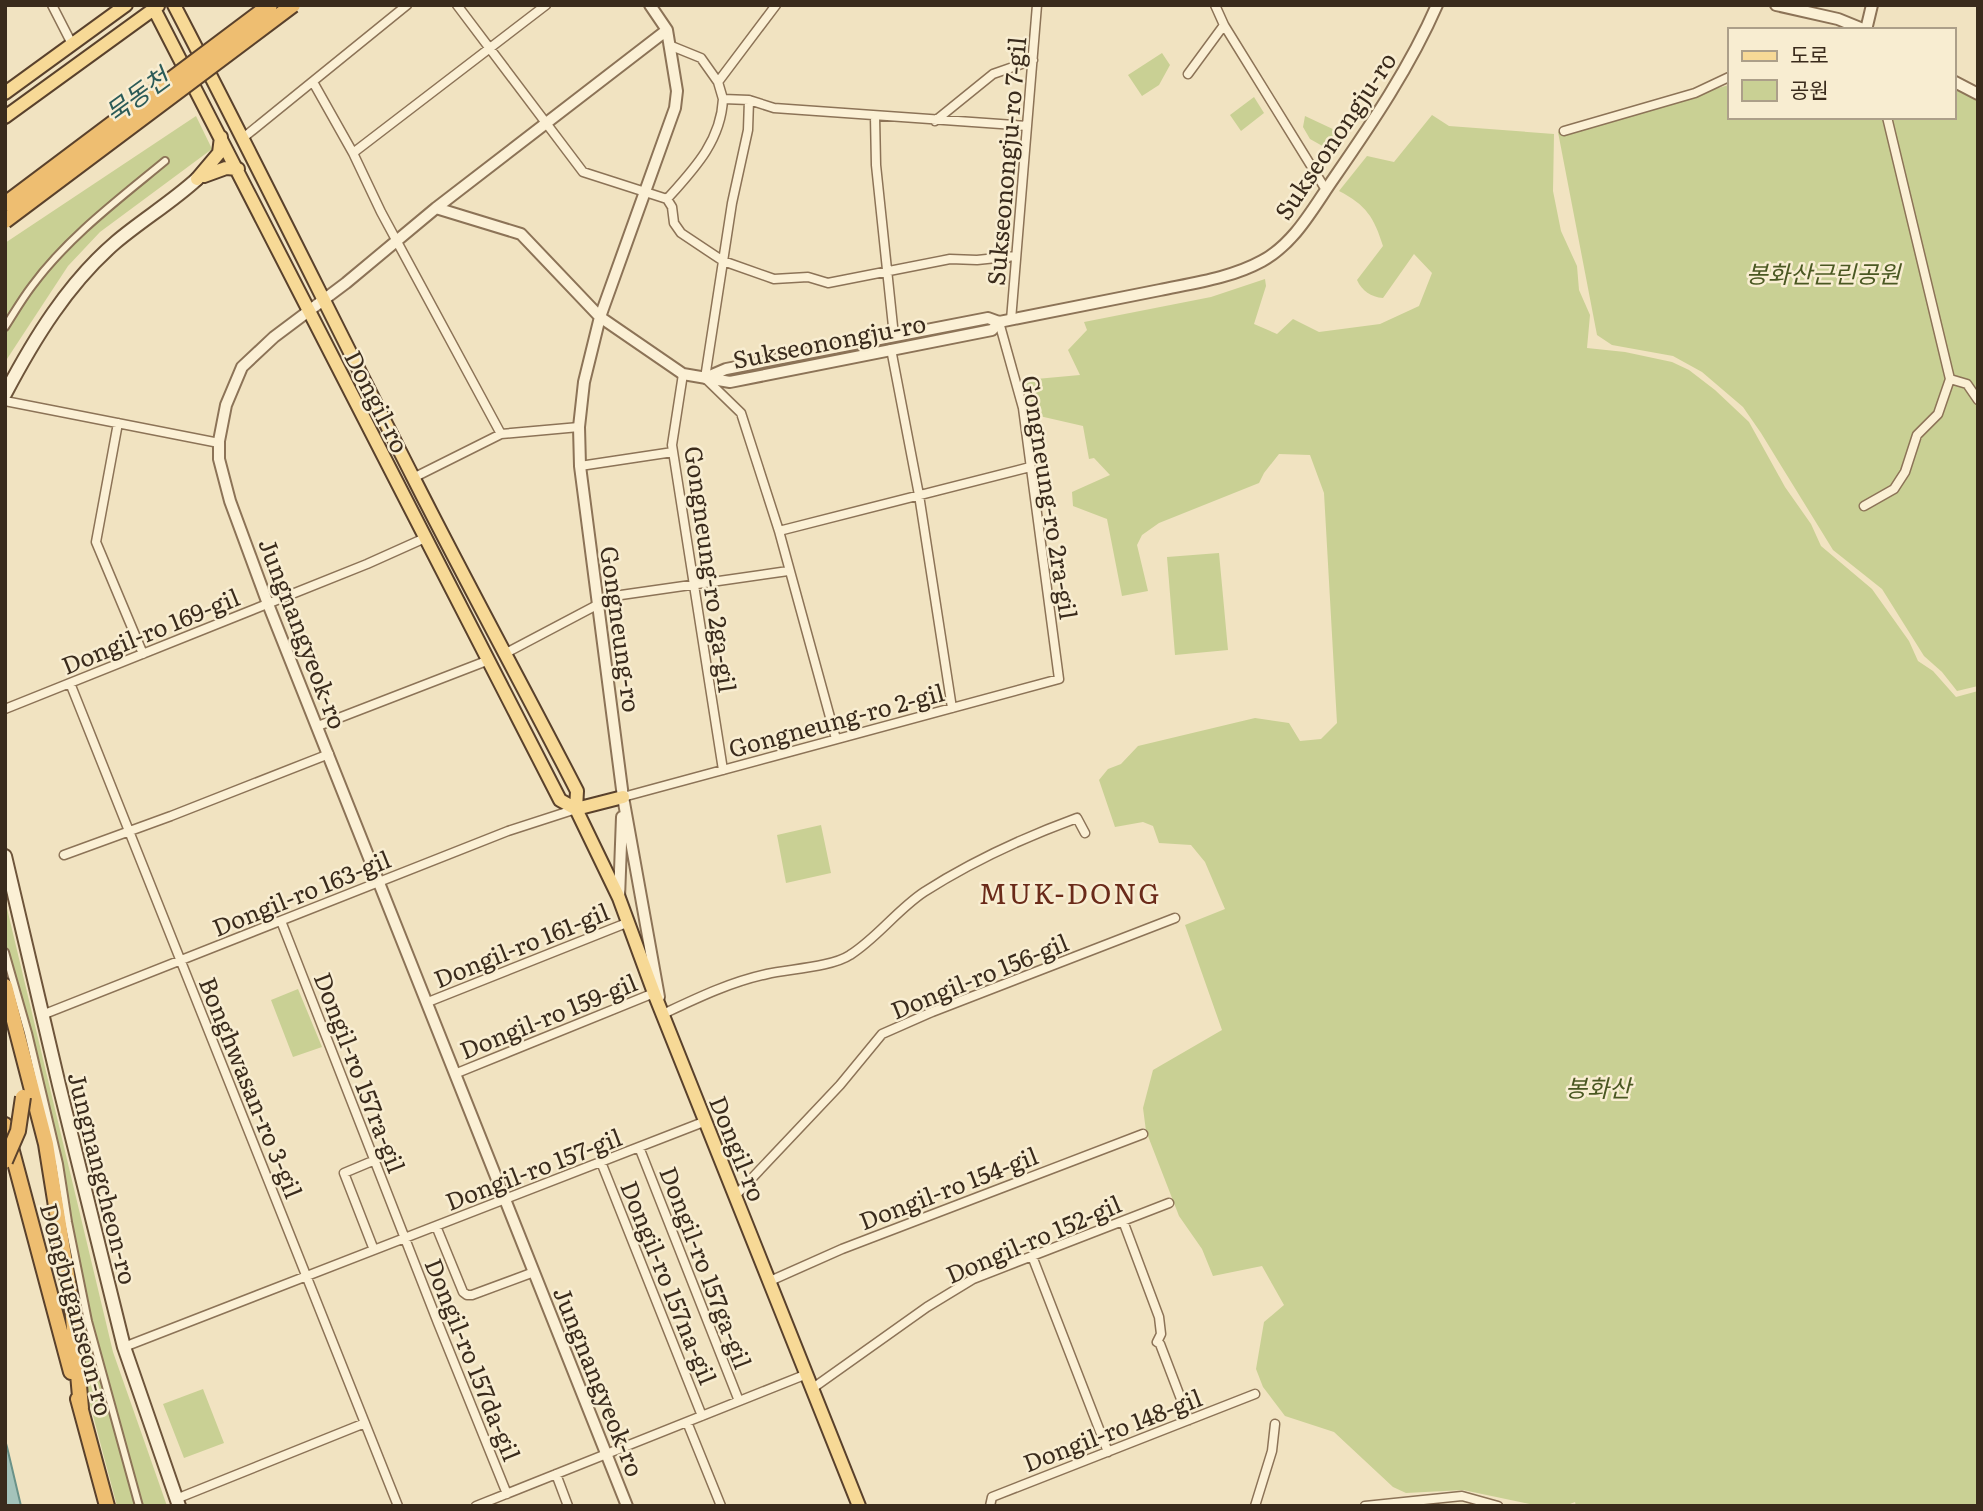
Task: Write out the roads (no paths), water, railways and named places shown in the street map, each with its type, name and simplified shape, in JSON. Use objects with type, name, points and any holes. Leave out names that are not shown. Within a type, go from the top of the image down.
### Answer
[{"type":"highway","points":[[5,204],[270,5]]},
{"type":"highway","points":[[5,221],[293,5]]},
{"type":"highway","points":[[5,986],[46,1144],[72,1306],[81,1408]]},
{"type":"highway","points":[[5,1161],[19,1127],[23,1097],[18,1040]]},
{"type":"highway","name":"Dongbuganseon-ro","points":[[5,1125],[107,1506]]},
{"type":"main road","points":[[5,93],[125,5]]},
{"type":"main road","name":"Dongil-ro","points":[[174,5],[413,478],[577,791],[576,809],[629,922],[654,993],[859,1506]]},
{"type":"main road","points":[[5,117],[155,7]]},
{"type":"main road","name":"Dongil-ro","points":[[155,7],[560,800],[576,809]]},
{"type":"main road","points":[[5,394],[27,353],[57,308],[84,275],[121,237],[197,179],[219,153],[221,137]]},
{"type":"main road","points":[[197,179],[217,170],[237,169]]},
{"type":"main road","points":[[334,361],[334,347],[338,345],[350,354]]},
{"type":"main road","points":[[389,469],[400,480],[404,479],[407,476],[405,462]]},
{"type":"main road","points":[[418,525],[418,507],[423,507],[433,517]]},
{"type":"main road","points":[[545,770],[556,778],[562,775],[562,762]]},
{"type":"main road","points":[[576,809],[623,797]]},
{"type":"main road","name":"Jungnangcheon-ro","points":[[5,856],[124,1348],[178,1502]]},
{"type":"street","points":[[52,5],[72,44]]},
{"type":"street","points":[[243,138],[407,5]]},
{"type":"street","points":[[457,5],[583,172],[667,200],[672,207],[674,223],[681,233],[723,261],[774,279],[808,277],[828,283],[950,259],[976,260],[1017,256]]},
{"type":"street","points":[[353,153],[546,5]]},
{"type":"street","name":"Gongneung-ro","points":[[650,5],[667,30],[677,91],[675,108],[600,317],[584,382],[579,427],[580,466],[623,797],[663,1014]]},
{"type":"street","points":[[718,82],[776,5]]},
{"type":"street","name":"Sukseonongju-ro 7-gil","points":[[1011,320],[1037,5]]},
{"type":"street","points":[[1215,5],[1224,25],[1326,190]]},
{"type":"street","name":"Sukseonongju-ro","points":[[705,378],[726,369],[988,318],[999,322],[1011,320],[1183,286],[1244,270],[1275,252],[1306,220],[1387,99],[1422,38],[1437,5]]},
{"type":"street","points":[[1776,5],[1855,28]]},
{"type":"street","points":[[1866,28],[1872,5]]},
{"type":"street","points":[[1188,74],[1224,25]]},
{"type":"street","name":"Jungnangyeok-ro","points":[[627,1506],[457,1073],[268,604],[224,481],[219,443],[233,384],[242,367],[274,337],[667,30]]},
{"type":"street","points":[[667,200],[714,141],[722,114],[723,99],[718,82],[701,58],[669,45]]},
{"type":"street","points":[[936,121],[993,74],[1033,60]]},
{"type":"street","points":[[1564,131],[1695,93],[1728,77]]},
{"type":"street","points":[[313,82],[501,434]]},
{"type":"street","points":[[1955,82],[1978,94]]},
{"type":"street","points":[[723,99],[749,100],[774,108],[1027,126]]},
{"type":"street","points":[[749,100],[748,130],[732,203],[705,378],[741,413],[779,531],[836,739]]},
{"type":"street","points":[[874,116],[876,165],[894,336]]},
{"type":"street","points":[[1864,506],[1894,489],[1905,472],[1917,435],[1938,414],[1950,379],[1887,119]]},
{"type":"street","points":[[5,327],[33,285],[56,259],[99,216],[165,160]]},
{"type":"street","name":"Sukseonongju-ro","points":[[436,208],[521,234],[600,317],[683,374],[730,382],[992,330],[999,322]]},
{"type":"street","name":"Gongneung-ro 2ra-gil","points":[[999,322],[1023,408],[1059,679]]},
{"type":"street","points":[[891,349],[919,495],[952,708]]},
{"type":"street","name":"Gongneung-ro 2ga-gil","points":[[683,374],[672,445],[723,770]]},
{"type":"street","points":[[1950,379],[1967,384],[1978,400]]},
{"type":"street","points":[[5,401],[219,443]]},
{"type":"street","points":[[118,423],[96,542],[143,654]]},
{"type":"street","points":[[413,478],[501,434],[579,427]]},
{"type":"street","points":[[580,466],[673,452]]},
{"type":"street","points":[[779,531],[1030,467]]},
{"type":"street","name":"Dongil-ro 169-gil","points":[[5,709],[425,538]]},
{"type":"street","points":[[506,653],[614,596],[788,571]]},
{"type":"street","points":[[317,726],[489,660]]},
{"type":"street","name":"Gongneung-ro 2-gil","points":[[623,797],[1059,679]]},
{"type":"street","name":"Bonghwasan-ro 3-gil","points":[[70,683],[398,1506]]},
{"type":"street","points":[[64,855],[328,754]]},
{"type":"street","name":"Gongneung-ro","points":[[619,898],[623,797]]},
{"type":"street","name":"Dongil-ro 163-gil","points":[[42,1016],[508,831],[576,809]]},
{"type":"street","points":[[663,1014],[727,985],[849,956],[922,893],[964,870],[1050,828],[1077,818],[1085,833]]},
{"type":"street","name":"Dongil-ro 156-gil","points":[[736,1195],[840,1085],[882,1034],[1175,918]]},
{"type":"street","name":"Dongil-ro 157ra-gil","points":[[281,921],[406,1238]]},
{"type":"street","name":"Dongil-ro 161-gil","points":[[428,1002],[629,922]]},
{"type":"street","points":[[5,952],[28,1033],[59,1164],[88,1321],[139,1506]]},
{"type":"street","name":"Dongil-ro 159-gil","points":[[457,1073],[654,993]]},
{"type":"street","name":"Dongil-ro 157-gil","points":[[124,1348],[706,1121]]},
{"type":"street","name":"Dongil-ro 154-gil","points":[[770,1281],[842,1249],[1143,1134]]},
{"type":"street","name":"Dongil-ro 157ga-gil","points":[[639,1147],[739,1401]]},
{"type":"street","points":[[374,1160],[344,1172],[374,1251]]},
{"type":"street","name":"Dongil-ro 157na-gil","points":[[601,1162],[702,1416]]},
{"type":"street","name":"Dongil-ro 152-gil","points":[[813,1388],[937,1300],[972,1279],[1169,1203]]},
{"type":"street","points":[[1123,1221],[1159,1317],[1161,1334],[1157,1342],[1189,1420]]},
{"type":"street","name":"Jungnangyeok-ro","points":[[436,1226],[463,1292],[467,1295],[534,1272]]},
{"type":"street","name":"Dongil-ro 157da-gil","points":[[406,1238],[507,1494]]},
{"type":"street","points":[[1032,1256],[1108,1452]]},
{"type":"street","points":[[477,1506],[807,1374]]},
{"type":"street","name":"Dongil-ro 148-gil","points":[[990,1506],[992,1497],[1255,1394]]},
{"type":"street","points":[[688,1422],[721,1506]]},
{"type":"street","points":[[178,1502],[365,1423]]},
{"type":"street","points":[[1255,1506],[1272,1451],[1275,1424]]},
{"type":"street","points":[[556,1475],[568,1506]]},
{"type":"street","points":[[1365,1506],[1462,1496],[1498,1506]]},
{"type":"water","points":[[5,1440],[7,1447],[21,1506],[5,1506]]},
{"type":"district","name":"MUK-DONG","points":[[1070,892]]},
{"type":"water label","name":"묵동천","points":[[136,94]]},
{"type":"park label","name":"봉화산근린공원","points":[[1823,272]]},
{"type":"park label","name":"봉화산","points":[[1598,1086]]}]
